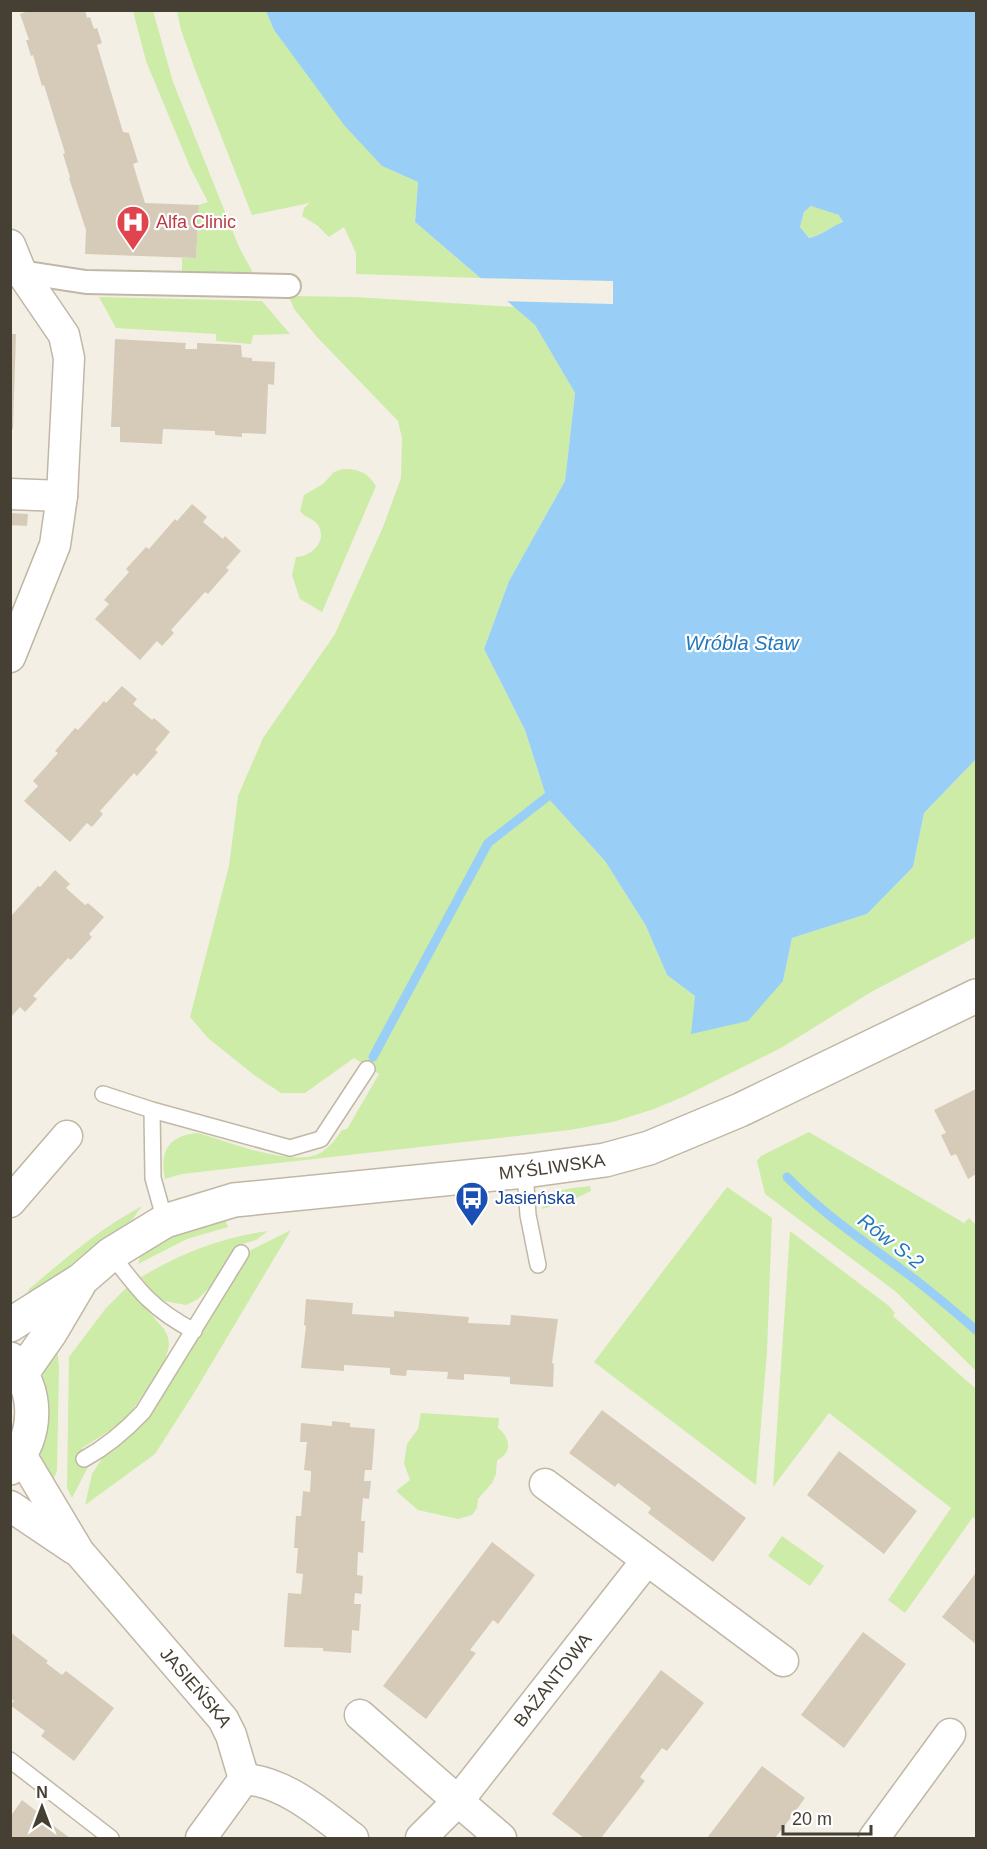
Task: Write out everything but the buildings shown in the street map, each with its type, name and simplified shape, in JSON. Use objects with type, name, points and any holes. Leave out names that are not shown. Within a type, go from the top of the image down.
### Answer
[{"type":"street","points":[[14,264],[86,282],[289,286]]},
{"type":"street","points":[[10,657],[55,545],[62,496],[69,358],[64,335],[14,264]]},
{"type":"street","points":[[10,494],[62,496]]},
{"type":"street","name":"MYŚLIWSKA","points":[[10,1325],[81,1280],[111,1254],[165,1221],[234,1200],[525,1171],[606,1160],[649,1148],[740,1110],[976,996]]},
{"type":"street","points":[[10,1202],[67,1136]]},
{"type":"street","name":"MYŚLIWSKA","points":[[16,1366],[50,1333],[81,1280]]},
{"type":"street","points":[[16,1366],[30,1393],[33,1414],[29,1435],[16,1461]]},
{"type":"street","name":"JASIEŃSKA","points":[[16,1461],[79,1552],[223,1719],[231,1735],[244,1779]]},
{"type":"street","points":[[545,1484],[783,1661]]},
{"type":"street","name":"JASIEŃSKA","points":[[10,1506],[79,1552]]},
{"type":"street","name":"BAŻANTOWA","points":[[421,1839],[458,1801],[647,1560]]},
{"type":"street","points":[[360,1715],[501,1839]]},
{"type":"street","points":[[874,1839],[950,1734]]},
{"type":"street","points":[[201,1839],[244,1779],[259,1780],[309,1804],[353,1839]]},
{"type":"lane","points":[[103,1094],[290,1148],[321,1139],[367,1069]]},
{"type":"lane","points":[[152,1110],[153,1178],[165,1221]]},
{"type":"lane","points":[[525,1171],[528,1215],[538,1265]]},
{"type":"lane","points":[[84,1459],[98,1452],[143,1412],[241,1253]]},
{"type":"lane","points":[[111,1254],[151,1304],[194,1331]]},
{"type":"lane","points":[[10,1760],[111,1839]]},
{"type":"green space","points":[[133,11],[153,11],[173,82],[239,247],[253,273],[182,272],[182,258],[196,258],[199,205],[208,202],[190,167],[146,61]]},
{"type":"green space","points":[[177,11],[266,11],[274,30],[382,166],[418,182],[415,222],[480,278],[356,274],[356,253],[344,227],[329,237],[318,226],[302,216],[304,208],[310,203],[252,215],[196,72],[181,30]]},
{"type":"green space","points":[[811,206],[840,215],[843,223],[809,238],[800,227],[804,212]]},
{"type":"green space","points":[[289,296],[355,297],[515,307],[535,325],[575,393],[565,481],[509,581],[484,649],[525,730],[546,796],[605,861],[646,926],[667,975],[695,996],[783,981],[792,938],[867,914],[913,867],[924,813],[976,759],[976,937],[871,992],[781,1048],[685,1096],[613,1122],[570,1130],[182,1174],[165,1179],[164,1160],[168,1146],[188,1134],[198,1133],[273,1155],[303,1157],[316,1155],[328,1148],[342,1130],[347,1129],[379,1074],[354,1058],[305,1093],[281,1093],[254,1075],[208,1038],[190,1017],[229,866],[238,796],[263,738],[335,634],[383,527],[401,478],[402,438],[398,421],[317,337],[294,309]]},
{"type":"green space","points":[[99,297],[262,301],[290,334],[253,335],[251,344],[216,341],[216,334],[116,328]]},
{"type":"green space","points":[[343,469],[362,472],[376,486],[322,612],[300,599],[292,575],[296,557],[312,551],[321,537],[318,525],[300,511],[304,495],[323,484],[334,472]]},
{"type":"green space","points":[[809,1132],[964,1223],[969,1218],[976,1225],[976,1371],[895,1291],[765,1194],[757,1161],[761,1156]]},
{"type":"green space","points":[[590,1186],[591,1191],[570,1201],[542,1209],[549,1197],[561,1190]]},
{"type":"green space","points":[[727,1187],[772,1218],[767,1351],[756,1485],[594,1362]]},
{"type":"green space","points":[[142,1206],[132,1220],[101,1240],[31,1298],[27,1296],[29,1289],[83,1244]]},
{"type":"green space","points":[[225,1219],[228,1227],[187,1239],[138,1264],[142,1252],[174,1235]]},
{"type":"green space","points":[[291,1230],[155,1454],[85,1505],[92,1474],[107,1451],[144,1423],[251,1250]]},
{"type":"green space","points":[[268,1231],[256,1240],[239,1245],[211,1286],[198,1299],[186,1305],[164,1301],[156,1296],[141,1277],[202,1247]]},
{"type":"green space","points":[[790,1231],[889,1306],[895,1313],[893,1316],[976,1389],[976,1519],[973,1517],[905,1613],[888,1600],[951,1508],[829,1413],[773,1487]]},
{"type":"green space","points":[[127,1287],[164,1329],[169,1346],[164,1364],[125,1421],[82,1448],[91,1461],[72,1498],[67,1488],[69,1357],[106,1308]]},
{"type":"green space","points":[[56,1350],[59,1368],[57,1470],[50,1482],[40,1459],[43,1432],[43,1371]]},
{"type":"green space","points":[[421,1413],[499,1418],[498,1428],[507,1440],[508,1449],[497,1460],[496,1474],[492,1483],[478,1499],[477,1508],[472,1515],[458,1519],[418,1510],[396,1491],[410,1480],[404,1463],[407,1444],[418,1429]]},
{"type":"green space","points":[[782,1536],[824,1566],[810,1586],[768,1556]]},
{"type":"water","name":"Wróbla Staw","points":[[266,11],[976,11],[976,759],[924,813],[913,867],[867,914],[792,938],[783,981],[748,1021],[691,1034],[695,996],[667,975],[646,926],[605,861],[546,796],[525,730],[484,649],[509,581],[565,481],[575,393],[535,325],[415,222],[418,182],[382,166],[344,125],[274,30]],"holes":[[[811,206],[839,215],[843,222],[814,237],[809,238],[800,227],[804,212]]]},
{"type":"pier","points":[[475,278],[613,281],[613,304],[503,301]]},
{"type":"waterway","points":[[373,1057],[488,843],[547,797]]},
{"type":"waterway","name":"Rów S-2","points":[[787,1177],[831,1216],[926,1288],[976,1330]]},
{"type":"place","name":"Alfa Clinic","points":[[133,251]]},
{"type":"place","name":"Jasieńska","points":[[472,1227]]}]
